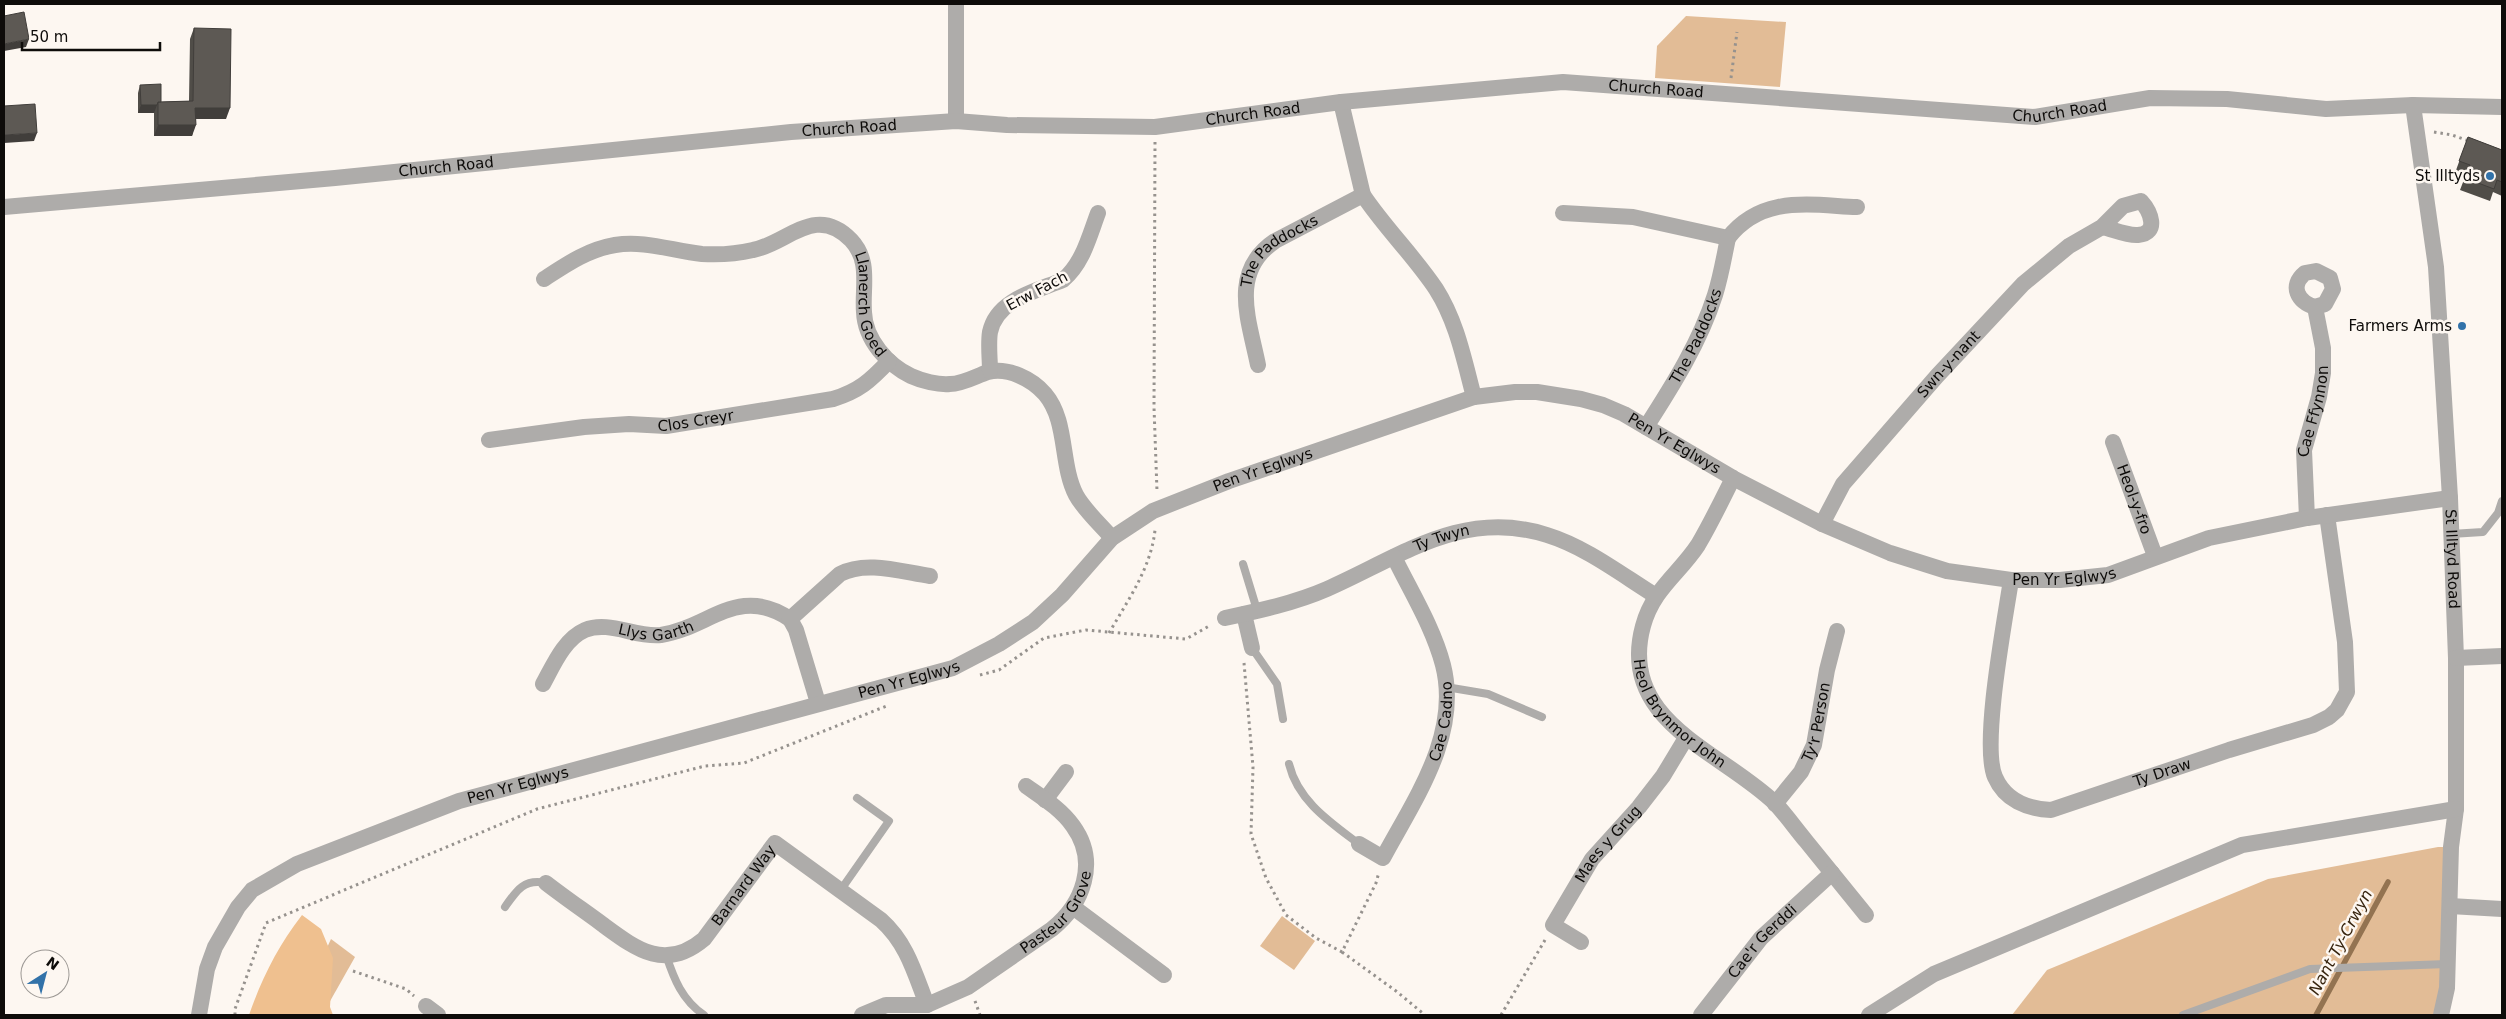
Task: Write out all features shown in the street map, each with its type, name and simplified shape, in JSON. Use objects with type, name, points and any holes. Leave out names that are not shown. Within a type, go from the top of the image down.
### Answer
[{"type":"street","points":[[956,4],[956,121]]},
{"type":"street","name":"Church Road","points":[[4,207],[334,178],[791,132],[956,121],[1006,125],[1155,126],[1340,102],[1563,82],[2035,117],[2150,98],[2227,99],[2326,109],[2413,105],[2502,107]]},
{"type":"street","points":[[1340,102],[1363,195],[1380,221],[1428,278],[1443,301],[1456,329],[1474,397]]},
{"type":"street","name":"St Illtyd Road","points":[[2413,105],[2436,267],[2450,498],[2456,658],[2456,809],[2451,847],[2447,988],[2441,1015]]},
{"type":"street","name":"The Paddocks","points":[[1258,365],[1246,300],[1247,276],[1251,265],[1275,241],[1363,195]]},
{"type":"street","points":[[1563,213],[1633,218],[1728,238],[1745,220],[1770,208],[1793,205],[1857,207]]},
{"type":"street","name":"Erw Fach","points":[[990,371],[990,334],[997,316],[1015,300],[1063,280],[1070,274],[1083,254],[1098,214]]},
{"type":"street","name":"Llanerch Goed","points":[[544,279],[577,257],[617,244],[650,245],[701,254],[728,254],[756,250],[802,228],[812,226],[832,228],[850,239],[862,256],[865,267],[864,315],[874,343],[889,361],[914,377],[940,384],[952,384],[990,371],[1016,374],[1027,379],[1046,394],[1057,414],[1065,462],[1077,496],[1112,538]]},
{"type":"street","name":"Swn-y-nant","points":[[1822,524],[1843,484],[1937,376],[2023,284],[2069,246],[2102,227]]},
{"type":"street","name":"The Paddocks","points":[[1646,427],[1676,380],[1705,324],[1716,293],[1728,238]]},
{"type":"street","name":"Cae Ffynnon","points":[[2307,518],[2304,450],[2319,397],[2323,373],[2323,348],[2315,307]]},
{"type":"street","name":"Clos Creyr","points":[[489,440],[584,427],[629,424],[666,426],[833,399],[852,393],[870,382],[889,361]]},
{"type":"street","name":"Pen Yr Eglwys","points":[[200,1015],[207,969],[219,940],[238,907],[252,890],[297,864],[459,801],[952,668],[999,644],[1040,615],[1062,595],[1112,538],[1158,510],[1228,482],[1474,397],[1515,392],[1559,394],[1603,405],[1646,427],[1733,478],[1822,524],[1890,553],[1946,571],[2011,580],[2060,580],[2108,575],[2155,556],[2209,538],[2307,518],[2450,498]]},
{"type":"street","name":"Heol-y-fro","points":[[2113,442],[2155,556]]},
{"type":"street","name":"Heol Brynmor John","points":[[1733,478],[1697,546],[1656,596],[1643,626],[1640,651],[1642,676],[1654,705],[1674,728],[1741,776],[1775,804],[1866,914]]},
{"type":"street","name":"Ty Draw","points":[[2011,580],[1994,701],[1990,757],[1992,768],[2001,787],[2012,799],[2027,807],[2051,810],[2229,750],[2312,725],[2329,717],[2337,710],[2347,692],[2346,642],[2327,515]]},
{"type":"street","name":"Ty Twyn","points":[[1225,618],[1325,590],[1394,557],[1453,532],[1498,526],[1522,528],[1549,535],[1576,548],[1656,596]]},
{"type":"street","name":"Cae Cadno","points":[[1383,858],[1424,783],[1440,746],[1444,723],[1446,687],[1443,666],[1432,636],[1394,557]]},
{"type":"street","points":[[818,703],[796,630],[790,619],[840,574],[848,570],[866,567],[930,576]]},
{"type":"street","name":"Llys Garth","points":[[543,684],[558,657],[573,638],[594,628],[659,635],[676,632],[734,606],[765,607],[790,619]]},
{"type":"street","points":[[1248,654],[1251,612]]},
{"type":"street","name":"Ty'r Person","points":[[1775,804],[1801,772],[1814,745],[1827,670],[1837,632]]},
{"type":"street","points":[[2456,658],[2502,656]]},
{"type":"street","name":"Maes y Grug","points":[[1553,925],[1592,859],[1663,776],[1686,738]]},
{"type":"street","points":[[1046,800],[1066,772]]},
{"type":"street","name":"Pasteur Grove","points":[[927,1005],[987,976],[1052,929],[1064,919],[1073,907],[1084,886],[1086,874],[1084,848],[1073,825],[1046,800],[1026,786]]},
{"type":"street","points":[[1870,1015],[1934,974],[2242,845],[2456,809]]},
{"type":"street","name":"Barnard Way","points":[[666,956],[686,951],[704,939],[775,843],[881,920],[896,935],[908,953],[927,1005]]},
{"type":"street","points":[[1359,844],[1383,858]]},
{"type":"street","name":"Cae'r Gerddi","points":[[1701,1015],[1761,938],[1832,874]]},
{"type":"street","points":[[546,883],[634,948],[655,955],[666,956]]},
{"type":"street","points":[[2450,906],[2502,909]]},
{"type":"street","points":[[1073,907],[1164,975]]},
{"type":"street","points":[[1553,925],[1581,942]]},
{"type":"street","points":[[862,1015],[886,1006],[927,1005]]},
{"type":"lane","points":[[2451,534],[2483,532],[2498,513],[2502,501]]},
{"type":"lane","points":[[1243,564],[1251,612]]},
{"type":"lane","points":[[1248,654],[1277,684],[1283,719]]},
{"type":"lane","points":[[1446,687],[1488,694],[1542,717]]},
{"type":"lane","points":[[1289,764],[1297,788],[1304,798],[1359,844]]},
{"type":"lane","points":[[840,891],[889,821],[857,798]]},
{"type":"lane","points":[[505,906],[521,886],[532,882],[546,883]]},
{"type":"lane","points":[[666,956],[676,985],[695,1009],[704,1015]]},
{"type":"lane","points":[[2183,1015],[2310,969],[2447,964]]},
{"type":"path","points":[[1729,95],[1738,32]]},
{"type":"path","points":[[1109,633],[1140,581],[1153,546],[1158,510],[1154,407],[1155,126]]},
{"type":"path","points":[[2416,129],[2452,135],[2477,145]]},
{"type":"path","points":[[972,677],[999,670],[1044,638],[1086,630],[1186,639],[1225,618]]},
{"type":"path","points":[[1248,654],[1253,767],[1251,834],[1263,869],[1286,915],[1316,938],[1342,952],[1425,1015]]},
{"type":"path","points":[[235,1015],[234,1009],[266,923],[537,809],[705,766],[744,763],[892,704]]},
{"type":"path","points":[[1342,952],[1376,883],[1383,858]]},
{"type":"path","points":[[1502,1015],[1553,925]]},
{"type":"path","points":[[352,971],[406,989],[432,1011]]},
{"type":"shaded area","points":[[1686,16],[1786,22],[1780,87],[1655,78],[1657,46]]},
{"type":"shaded area","points":[[2438,847],[2451,847],[2441,1015],[2012,1015],[2047,970],[2268,879]]},
{"type":"shaded area","points":[[302,915],[321,929],[333,958],[330,1007],[333,1015],[249,1015],[271,963],[285,938]]},
{"type":"shaded area","points":[[1282,916],[1315,941],[1294,970],[1260,946]]},
{"type":"shaded area","points":[[331,939],[355,957],[329,1003],[307,991]]},
{"type":"building","points":[[24,12],[29,39],[4,44],[4,16]]},
{"type":"building","points":[[194,28],[231,29],[230,108],[195,108],[196,125],[158,125],[158,102],[193,101]]},
{"type":"building","points":[[161,84],[161,102],[158,102],[157,105],[141,105],[140,85]]},
{"type":"building","points":[[35,104],[37,133],[4,135],[4,106]]},
{"type":"building","points":[[2468,137],[2502,150],[2502,182],[2497,180],[2494,189],[2465,178],[2470,165],[2459,161]]},
{"type":"waterway","name":"Nant Ty-Crwyn","points":[[2316,1015],[2388,882]]},
{"type":"place","name":"St Illtyds","points":[[2490,176]]},
{"type":"place","name":"Farmers Arms","points":[[2462,326]]}]
